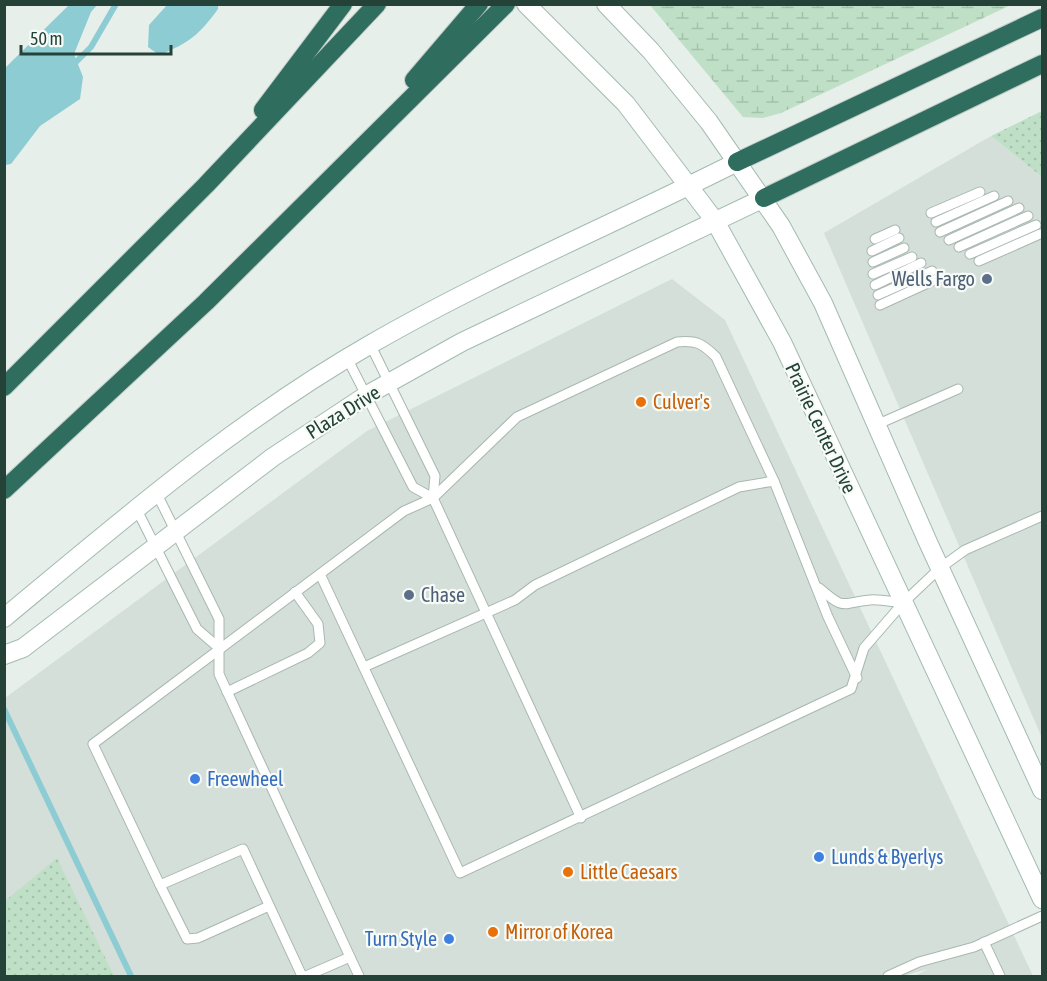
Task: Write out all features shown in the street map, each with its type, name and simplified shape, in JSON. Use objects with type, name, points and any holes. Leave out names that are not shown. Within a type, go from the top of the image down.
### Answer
[{"type":"highway","points":[[206,185],[343,4]]},
{"type":"highway","points":[[4,387],[206,185],[377,4]]},
{"type":"highway","points":[[324,183],[479,4]]},
{"type":"highway","points":[[4,490],[198,310],[506,4]]},
{"type":"highway","points":[[737,162],[1042,18]]},
{"type":"highway","points":[[764,198],[1042,64]]},
{"type":"main road","name":"Prairie Center Drive","points":[[526,4],[626,104],[715,221],[782,342],[1042,899]]},
{"type":"main road","points":[[606,4],[651,51],[709,122],[764,198],[823,303],[940,568],[1042,790]]},
{"type":"main road","points":[[4,618],[156,492],[251,420],[347,358],[466,293],[737,162]]},
{"type":"main road","name":"Plaza Drive","points":[[4,655],[23,648],[175,529],[273,457],[367,395],[462,342],[764,198]]},
{"type":"lane","points":[[980,192],[933,218],[994,196]]},
{"type":"lane","points":[[940,232],[1008,201]]},
{"type":"lane","points":[[949,240],[1019,208]]},
{"type":"lane","points":[[959,247],[1028,216]]},
{"type":"lane","points":[[970,254],[1038,230],[979,261]]},
{"type":"lane","points":[[872,251],[897,234],[875,239]]},
{"type":"lane","points":[[873,262],[904,248]]},
{"type":"lane","points":[[873,274],[912,257]]},
{"type":"lane","points":[[875,285],[921,263]]},
{"type":"lane","points":[[932,271],[879,300],[941,277]]},
{"type":"lane","points":[[269,906],[198,939],[187,939],[93,744],[404,512],[433,498],[517,417],[677,342],[696,340],[716,357],[774,481],[819,588],[828,617],[857,678]]},
{"type":"lane","points":[[370,344],[435,476],[433,498],[581,818]]},
{"type":"lane","points":[[347,358],[414,487],[433,498]]},
{"type":"lane","points":[[876,425],[958,389]]},
{"type":"lane","points":[[364,667],[515,600],[535,585],[739,487],[774,481]]},
{"type":"lane","points":[[156,492],[219,619],[219,674],[359,976]]},
{"type":"lane","points":[[136,508],[197,629],[219,648]]},
{"type":"lane","points":[[320,574],[460,873],[851,689],[857,678],[858,661],[864,648],[903,603],[940,568],[965,550],[1042,516]]},
{"type":"lane","points":[[819,588],[836,603],[850,605],[869,600],[903,603]]},
{"type":"lane","points":[[227,692],[308,653],[320,643],[318,624],[295,592]]},
{"type":"lane","points":[[160,885],[243,849],[304,976],[350,957]]},
{"type":"lane","points":[[888,976],[919,962],[984,942],[1042,916]]},
{"type":"lane","points":[[984,942],[999,976]]},
{"type":"shaded area","points":[[991,136],[1042,177],[1042,738],[824,233]]},
{"type":"shaded area","points":[[672,279],[725,320],[1033,976],[915,976],[928,969],[903,976],[5,976],[5,698],[367,431]]},
{"type":"green space","points":[[650,5],[1011,5],[781,113],[763,118],[743,117]]},
{"type":"green space","points":[[1042,111],[1042,177],[991,136]]},
{"type":"green space","points":[[57,858],[114,976],[5,976],[5,901]]},
{"type":"water","points":[[69,5],[97,5],[91,12],[74,54],[83,77],[80,99],[40,126],[11,164],[5,165],[5,68]]},
{"type":"water","points":[[167,5],[218,5],[218,9],[193,37],[159,55],[148,47],[149,25]]},
{"type":"waterway","points":[[72,66],[91,47],[116,4]]},
{"type":"waterway","points":[[4,709],[131,976]]},
{"type":"place","name":"Wells Fargo","points":[[987,279]]},
{"type":"place","name":"Culver's","points":[[641,402]]},
{"type":"place","name":"Chase","points":[[409,595]]},
{"type":"place","name":"Freewheel","points":[[195,779]]},
{"type":"place","name":"Lunds & Byerlys","points":[[819,857]]},
{"type":"place","name":"Little Caesars","points":[[568,872]]},
{"type":"place","name":"Mirror of Korea","points":[[493,932]]},
{"type":"place","name":"Turn Style","points":[[449,939]]}]
